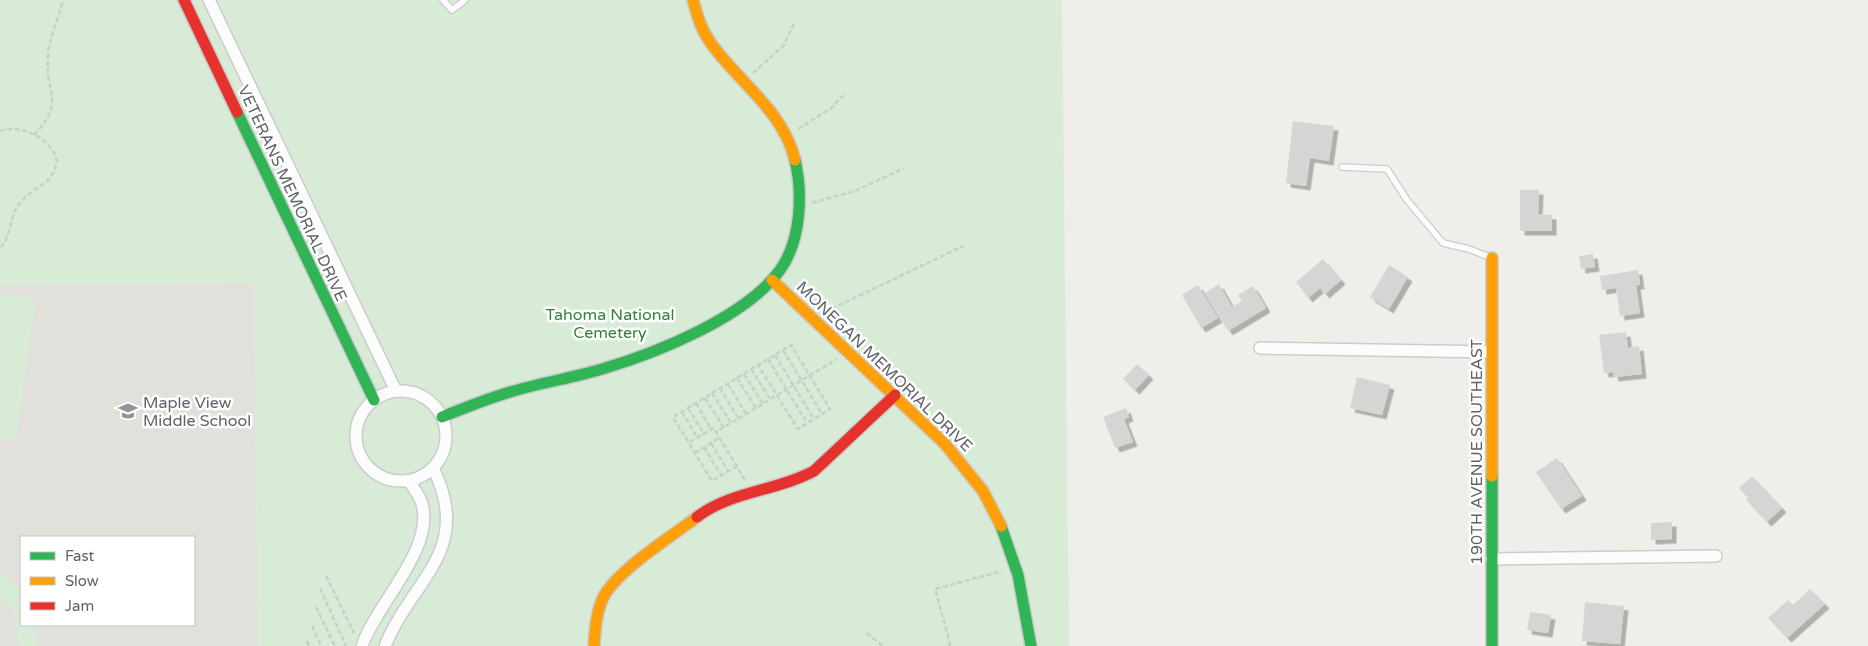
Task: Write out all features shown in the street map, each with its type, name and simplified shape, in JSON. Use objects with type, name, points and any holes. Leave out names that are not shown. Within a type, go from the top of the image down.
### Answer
[{"type":"street","name":"VETERANS MEMORIAL DRIVE","points":[[184,0],[374,400]]},
{"type":"street","name":"VETERANS MEMORIAL DRIVE","points":[[209,0],[396,391]]},
{"type":"street","points":[[442,417],[521,388],[626,361],[699,330],[743,303],[772,280],[789,251],[797,224],[800,192],[793,152],[779,121],[745,81],[720,57],[694,15],[692,0]]},
{"type":"street","name":"190TH AVENUE SOUTHEAST","points":[[1492,258],[1492,646]]},
{"type":"street","name":"MONEGAN MEMORIAL DRIVE","points":[[772,280],[895,395],[965,466],[993,508],[1015,568],[1031,646]]},
{"type":"street","points":[[1260,348],[1492,352]]},
{"type":"street","points":[[396,391],[419,395],[432,404],[442,417],[445,426],[443,453],[433,468],[422,476],[409,481],[397,482],[374,473],[359,455],[356,443],[359,419],[374,400],[396,391]]},
{"type":"street","points":[[594,646],[596,622],[602,600],[615,580],[705,511],[753,492],[803,477],[814,471],[895,395]]},
{"type":"street","points":[[385,646],[407,606],[435,566],[445,537],[446,511],[442,486],[433,468]]},
{"type":"street","points":[[359,642],[386,598],[407,569],[419,547],[422,505],[409,481]]},
{"type":"street","points":[[1491,559],[1716,556]]},
{"type":"lane","points":[[443,0],[452,10],[465,0]]},
{"type":"lane","points":[[1342,167],[1387,169],[1407,200],[1443,243],[1468,248],[1492,258]]},
{"type":"path","points":[[34,135],[51,114],[53,105],[48,56],[63,0]]},
{"type":"path","points":[[745,81],[784,45],[794,24]]},
{"type":"path","points":[[786,136],[824,114],[845,94]]},
{"type":"path","points":[[0,132],[10,130],[34,135],[52,147],[57,161],[50,180],[28,194],[19,204],[13,214],[7,241],[0,248]]},
{"type":"path","points":[[799,207],[854,191],[904,168]]},
{"type":"path","points":[[813,318],[963,246]]},
{"type":"path","points":[[737,466],[712,481],[673,417],[728,384],[751,369],[791,345],[830,409],[798,429],[758,365]]},
{"type":"path","points":[[783,350],[822,414]]},
{"type":"path","points":[[716,432],[849,351]]},
{"type":"path","points":[[775,355],[814,419]]},
{"type":"path","points":[[768,359],[807,423]]},
{"type":"path","points":[[751,369],[770,400]]},
{"type":"path","points":[[744,374],[763,404]]},
{"type":"path","points":[[737,378],[756,408]]},
{"type":"path","points":[[728,384],[746,414]]},
{"type":"path","points":[[720,388],[738,419]]},
{"type":"path","points":[[712,393],[731,424]]},
{"type":"path","points":[[705,398],[724,428]]},
{"type":"path","points":[[696,403],[753,492]]},
{"type":"path","points":[[688,408],[704,434]]},
{"type":"path","points":[[682,412],[697,438]]},
{"type":"path","points":[[689,443],[711,429]]},
{"type":"path","points":[[695,453],[720,438]]},
{"type":"path","points":[[711,443],[728,471]]},
{"type":"path","points":[[704,447],[721,475]]},
{"type":"path","points":[[949,646],[935,589],[1015,568]]},
{"type":"path","points":[[326,576],[359,642]]},
{"type":"path","points":[[320,588],[346,646]]},
{"type":"path","points":[[316,607],[335,646]]},
{"type":"path","points":[[312,626],[321,646]]},
{"type":"path","points":[[867,633],[883,646]]},
{"type":"path","points":[[307,641],[310,646]]},
{"type":"shaded area","name":"Maple View Middle School","points":[[254,283],[258,646],[0,646],[0,285]]},
{"type":"green space","name":"Tahoma National Cemetery","points":[[0,0],[1062,0],[1069,646],[258,646],[254,283],[0,285]]},
{"type":"green space","points":[[0,293],[32,298],[35,304],[16,439],[0,438]]},
{"type":"green space","points":[[0,570],[20,589],[20,626],[36,626],[36,646],[18,646],[14,616],[5,600],[0,602],[0,598],[3,598],[0,594]]},
{"type":"building","points":[[1293,121],[1334,126],[1329,161],[1310,158],[1306,186],[1286,183]]},
{"type":"building","points":[[1520,190],[1539,190],[1538,214],[1552,215],[1552,231],[1520,231]]},
{"type":"building","points":[[1593,254],[1595,267],[1581,269],[1579,256]]},
{"type":"building","points":[[1323,259],[1341,280],[1325,294],[1320,288],[1308,298],[1296,282]]},
{"type":"building","points":[[1389,265],[1408,277],[1389,309],[1370,297]]},
{"type":"building","points":[[1638,270],[1640,285],[1636,285],[1640,313],[1620,316],[1616,288],[1602,290],[1600,276]]},
{"type":"building","points":[[1219,284],[1232,307],[1242,301],[1238,295],[1253,286],[1266,308],[1228,331],[1205,293]]},
{"type":"building","points":[[1198,285],[1218,318],[1201,328],[1182,295]]},
{"type":"building","points":[[1626,332],[1628,348],[1639,346],[1642,374],[1614,377],[1613,372],[1604,373],[1599,335]]},
{"type":"building","points":[[1137,364],[1149,375],[1135,390],[1123,379]]},
{"type":"building","points":[[1357,377],[1390,385],[1382,415],[1350,408]]},
{"type":"building","points":[[1126,408],[1129,417],[1124,419],[1133,442],[1115,448],[1103,417]]},
{"type":"building","points":[[1557,458],[1582,496],[1561,509],[1536,472]]},
{"type":"building","points":[[1752,476],[1782,508],[1767,522],[1746,500],[1748,498],[1739,488]]},
{"type":"building","points":[[1672,522],[1672,539],[1651,540],[1651,523]]},
{"type":"building","points":[[1810,589],[1825,604],[1787,638],[1768,618],[1788,600],[1793,605]]},
{"type":"building","points":[[1585,602],[1624,606],[1620,644],[1582,641]]},
{"type":"building","points":[[1530,612],[1551,615],[1548,633],[1527,630]]},
{"type":"traffic: fast","points":[[237,112],[374,400]]},
{"type":"traffic: fast","points":[[442,417],[510,392],[624,362],[674,343],[699,331],[746,303],[765,287],[780,270],[792,245],[796,231],[799,202],[798,173],[795,160]]},
{"type":"traffic: fast","points":[[1492,476],[1492,646]]},
{"type":"traffic: fast","points":[[1001,526],[1018,575],[1031,646]]},
{"type":"traffic: slow","points":[[693,0],[700,22],[710,42],[781,126],[795,160]]},
{"type":"traffic: slow","points":[[1492,258],[1492,476]]},
{"type":"traffic: slow","points":[[772,280],[945,444],[983,491],[1001,526]]},
{"type":"traffic: slow","points":[[594,646],[598,611],[608,589],[630,567],[697,517]]},
{"type":"traffic: jam","points":[[184,0],[237,112]]},
{"type":"traffic: jam","points":[[697,517],[710,508],[739,496],[785,483],[814,471],[895,395]]},
{"type":"place","name":"Maple View Middle School","points":[[128,411]]}]
